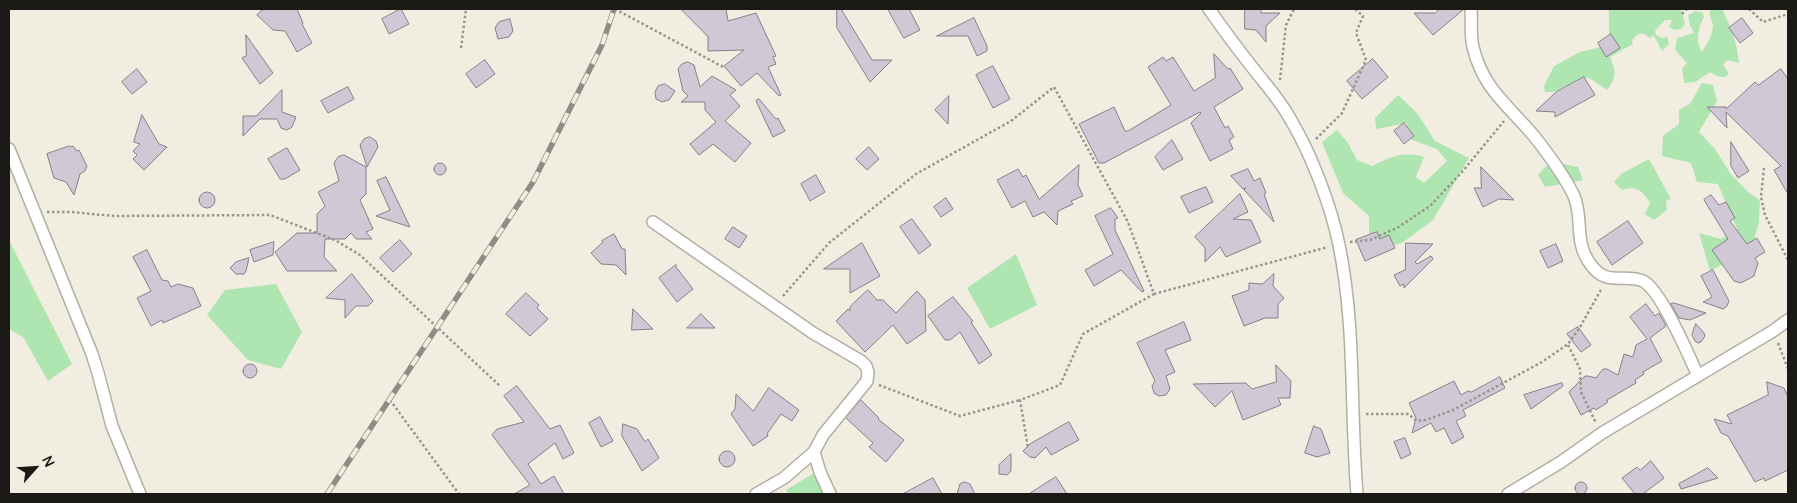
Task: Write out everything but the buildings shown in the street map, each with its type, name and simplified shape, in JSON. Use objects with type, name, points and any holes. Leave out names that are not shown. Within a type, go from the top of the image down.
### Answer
[{"type":"street","points":[[1209,9],[1226,34],[1280,101],[1306,150],[1326,200],[1339,244],[1346,292],[1357,494]]},
{"type":"street","points":[[1471,9],[1473,46],[1481,70],[1491,89],[1534,136],[1559,170],[1577,206],[1580,240],[1585,255],[1595,269],[1608,278],[1634,279],[1644,282],[1649,286],[1667,312],[1698,376]]},
{"type":"street","points":[[9,149],[92,354],[117,440],[140,494]]},
{"type":"street","points":[[653,222],[813,333],[861,361],[866,366],[868,372],[867,381],[824,435],[814,452],[784,478],[756,494]]},
{"type":"street","points":[[1508,494],[1561,462],[1602,433],[1773,331],[1788,320]]},
{"type":"street","points":[[814,452],[820,472],[830,494]]},
{"type":"path","points":[[461,48],[466,9]]},
{"type":"path","points":[[615,9],[725,68]]},
{"type":"path","points":[[1280,101],[1280,69],[1286,25],[1294,9]]},
{"type":"path","points":[[1306,150],[1342,113],[1366,60],[1356,33],[1363,16],[1355,9]]},
{"type":"path","points":[[1682,14],[1687,9]]},
{"type":"path","points":[[1749,9],[1763,22],[1788,14]]},
{"type":"path","points":[[775,305],[829,243],[916,174],[1011,121],[1054,87],[1128,222],[1154,294]]},
{"type":"path","points":[[867,381],[960,416],[1020,400],[1060,385],[1083,334],[1154,294],[1339,244],[1370,240],[1397,228],[1430,206],[1462,172],[1511,112]]},
{"type":"path","points":[[1764,168],[1761,197],[1766,215],[1788,260]]},
{"type":"path","points":[[35,212],[71,212],[114,216],[270,214],[335,240],[360,255],[500,386]]},
{"type":"path","points":[[1354,415],[1408,414],[1418,421],[1426,420],[1452,410],[1542,362],[1568,344],[1608,278]]},
{"type":"path","points":[[1773,331],[1788,369]]},
{"type":"path","points":[[1568,344],[1580,369],[1581,392],[1602,433]]},
{"type":"path","points":[[390,400],[459,494]]},
{"type":"path","points":[[1020,400],[1028,448]]},
{"type":"green space","points":[[1609,9],[1681,9],[1685,24],[1681,29],[1674,30],[1669,27],[1672,20],[1665,20],[1655,31],[1656,35],[1662,38],[1667,37],[1669,44],[1662,51],[1654,36],[1649,38],[1645,34],[1638,34],[1632,40],[1633,44],[1610,57],[1614,78],[1607,90],[1589,78],[1581,78],[1554,92],[1545,92],[1544,86],[1554,66],[1580,52],[1597,48],[1609,42]]},
{"type":"green space","points":[[1710,9],[1722,9],[1733,35],[1739,63],[1727,60],[1723,65],[1729,74],[1724,77],[1710,72],[1695,82],[1684,83],[1682,69],[1687,63],[1675,50],[1677,38],[1694,33],[1688,15],[1696,11],[1703,13],[1704,17],[1698,39],[1702,52],[1713,29]]},
{"type":"green space","points":[[1702,83],[1713,85],[1717,101],[1699,132],[1715,149],[1730,173],[1748,192],[1760,200],[1759,223],[1751,249],[1710,271],[1699,233],[1721,239],[1737,229],[1718,184],[1697,182],[1691,163],[1662,156],[1663,136],[1679,124],[1679,110],[1690,104]]},
{"type":"green space","points":[[1398,95],[1417,113],[1435,141],[1469,158],[1433,220],[1402,243],[1369,253],[1369,216],[1343,193],[1322,142],[1337,130],[1348,143],[1357,160],[1372,166],[1397,156],[1416,155],[1424,157],[1416,177],[1424,183],[1447,161],[1437,149],[1407,138],[1407,123],[1376,129],[1375,118]]},
{"type":"green space","points":[[1649,159],[1671,199],[1666,200],[1667,210],[1654,220],[1645,214],[1650,203],[1642,192],[1631,188],[1622,190],[1614,182],[1621,174]]},
{"type":"green space","points":[[1559,163],[1578,167],[1583,180],[1545,187],[1538,175],[1546,166]]},
{"type":"green space","points":[[9,240],[72,364],[48,381],[23,337],[9,329]]},
{"type":"green space","points":[[1016,254],[1037,305],[990,329],[967,288]]},
{"type":"green space","points":[[276,284],[302,332],[281,369],[248,360],[207,315],[225,290]]},
{"type":"green space","points":[[816,472],[830,494],[789,494],[786,490]]},
{"type":"railway","points":[[327,494],[533,182],[602,45],[614,9]]}]
